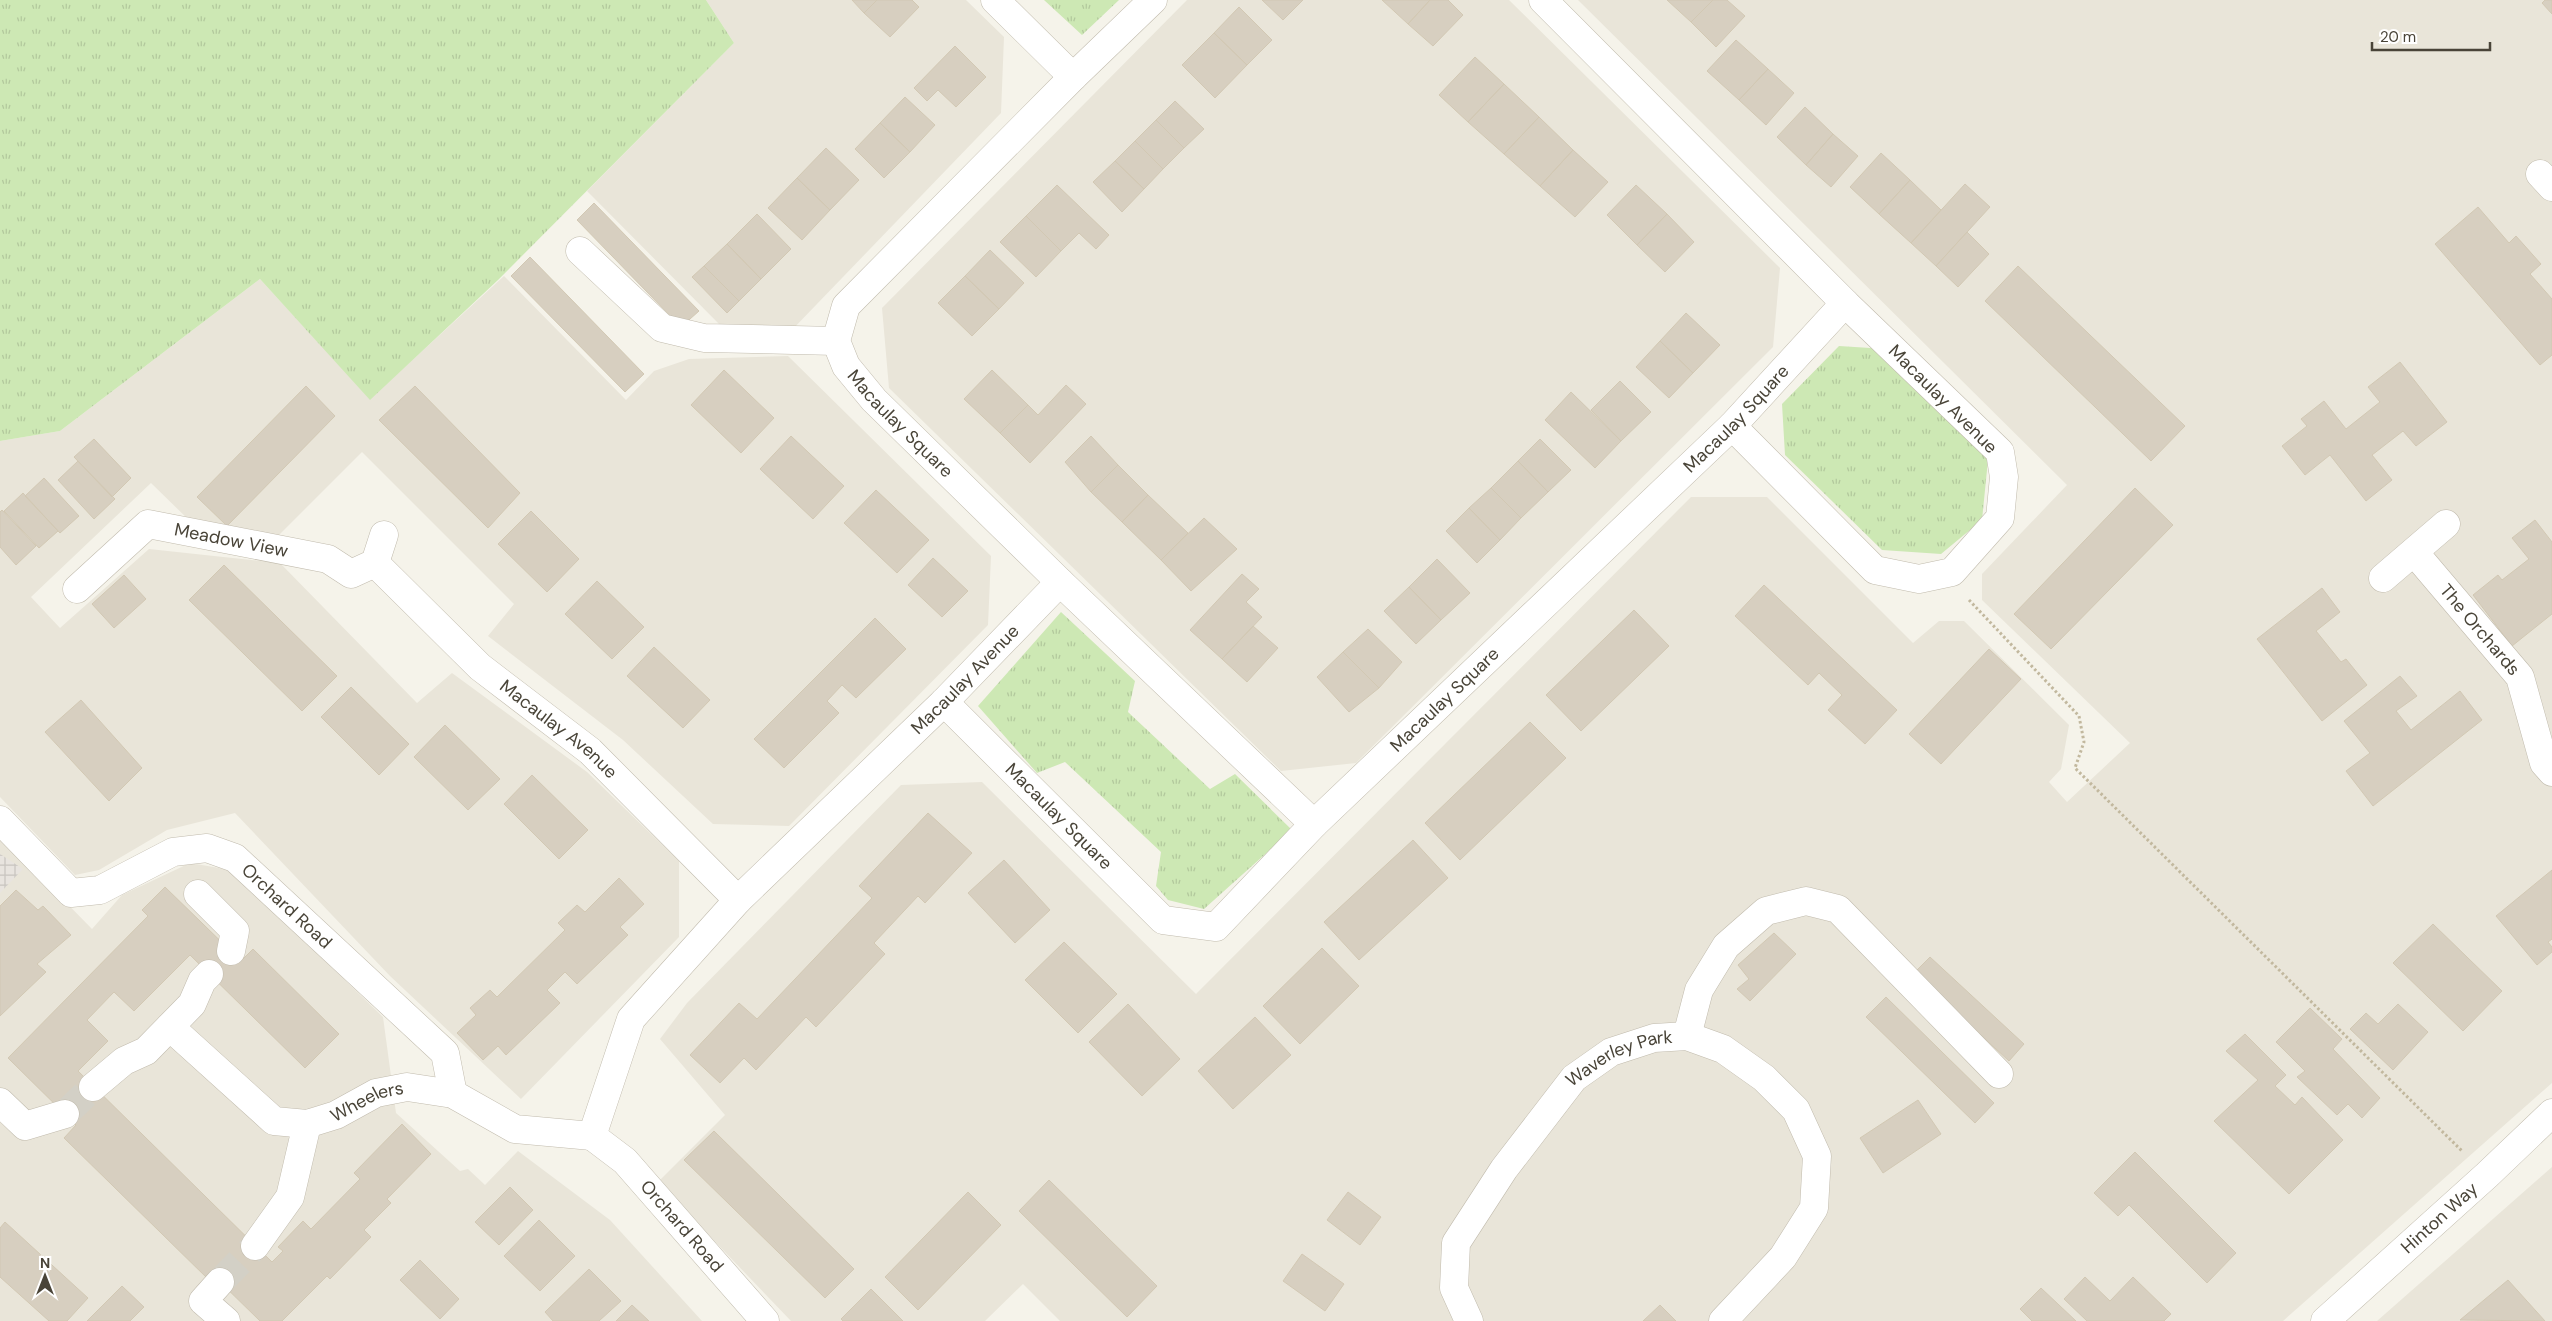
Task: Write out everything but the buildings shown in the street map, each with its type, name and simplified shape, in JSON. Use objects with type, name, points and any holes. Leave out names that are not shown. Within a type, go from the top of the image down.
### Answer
[{"type":"street","points":[[995,0],[1073,77]]},
{"type":"street","points":[[580,251],[662,328],[704,338],[836,341],[846,306],[1073,77],[1153,0]]},
{"type":"street","points":[[1542,0],[1845,303]]},
{"type":"street","name":"Macaulay Square","points":[[944,702],[1163,920],[1216,927],[1314,824],[1732,426],[1845,303]]},
{"type":"street","name":"Macaulay Avenue","points":[[1845,303],[2000,452],[2004,477],[2000,518],[1952,572]]},
{"type":"street","name":"Macaulay Square","points":[[836,341],[846,366],[874,400],[1060,582],[1314,824]]},
{"type":"street","points":[[1732,426],[1875,570],[1919,579],[1952,572]]},
{"type":"street","name":"Meadow View","points":[[77,589],[148,524],[328,559],[351,574],[375,563]]},
{"type":"street","points":[[2383,578],[2446,524]]},
{"type":"street","points":[[375,563],[384,535]]},
{"type":"street","name":"The Orchards","points":[[2414,552],[2520,677],[2544,763],[2552,772]]},
{"type":"street","name":"Macaulay Avenue","points":[[375,563],[480,667],[590,751],[738,900]]},
{"type":"street","name":"Macaulay Avenue","points":[[592,1136],[631,1019],[738,900],[944,702],[1060,582]]},
{"type":"street","name":"Orchard Road","points":[[0,820],[71,893],[100,890],[173,852],[207,848],[235,858],[445,1053],[453,1094]]},
{"type":"street","points":[[198,894],[235,931],[231,951]]},
{"type":"street","points":[[1687,1036],[1699,990],[1726,946],[1766,911],[1806,901],[1838,909],[1999,1074]]},
{"type":"street","points":[[93,1087],[124,1060],[146,1051],[192,1004],[202,981],[209,974]]},
{"type":"street","name":"Wheelers","points":[[170,1027],[274,1121],[307,1124],[336,1115],[376,1092],[407,1087],[453,1094],[515,1129],[592,1136]]},
{"type":"street","name":"Waverley Park","points":[[1469,1321],[1454,1288],[1456,1243],[1504,1169],[1574,1078],[1611,1052],[1654,1038],[1687,1036],[1723,1049],[1764,1078],[1796,1110],[1817,1156],[1814,1208],[1783,1257],[1723,1321]]},
{"type":"street","points":[[0,1102],[25,1126],[65,1114]]},
{"type":"street","name":"Hinton Way","points":[[2324,1321],[2487,1175],[2552,1113]]},
{"type":"street","points":[[256,1246],[290,1197],[307,1124]]},
{"type":"street","name":"Orchard Road","points":[[592,1136],[625,1161],[765,1321]]},
{"type":"street","points":[[220,1282],[202,1301],[226,1321]]},
{"type":"path","points":[[1952,572],[1961,591],[2079,716],[2084,742],[2075,768],[2487,1175]]},
{"type":"shaded area","points":[[706,0],[966,0],[1004,37],[1001,113],[790,332],[724,329],[587,191],[734,43]]},
{"type":"shaded area","points":[[1187,0],[1509,0],[1780,268],[1773,347],[1356,763],[1281,771],[889,388],[882,308]]},
{"type":"shaded area","points":[[1578,0],[2552,0],[2552,1083],[2283,1321],[1060,1321],[1023,1284],[985,1321],[791,1321],[658,1182],[725,1115],[660,1039],[687,1003],[901,785],[982,782],[1196,994],[1691,497],[1767,497],[1913,643],[1939,621],[1964,621],[2069,725],[2061,769],[2049,782],[2067,802],[2130,743],[1982,600],[1982,574],[2067,485]]},
{"type":"shaded area","points":[[504,276],[626,400],[654,371],[689,359],[788,356],[991,556],[988,625],[789,826],[713,824],[623,740],[488,636],[514,604],[362,452],[274,540],[193,524],[151,483],[31,597],[60,628],[149,549],[280,563],[417,703],[452,673],[587,772],[679,861],[679,937],[521,1099],[390,976],[235,813],[167,830],[99,870],[75,875],[0,797],[0,441],[60,431],[260,279],[370,399]]},
{"type":"shaded area","points":[[0,835],[92,929],[122,895],[190,863],[231,870],[383,1017],[396,1113],[460,1171],[468,1169],[485,1185],[518,1151],[610,1220],[702,1321],[0,1321]]},
{"type":"shaded area","points":[[0,854],[23,869],[0,893]]},
{"type":"shaded area","points":[[2552,1167],[2552,1321],[2377,1321]]},
{"type":"green space","points":[[0,0],[706,0],[734,43],[498,280],[370,400],[260,279],[60,431],[0,441]]},
{"type":"green space","points":[[1044,0],[1119,0],[1082,35]]},
{"type":"green space","points":[[1839,346],[1886,349],[1988,460],[1982,520],[1941,554],[1882,550],[1785,455],[1782,404]]},
{"type":"green space","points":[[1061,612],[1135,681],[1128,712],[1210,789],[1235,774],[1292,830],[1204,909],[1168,900],[1156,886],[1161,852],[1065,762],[1037,773],[978,706]]},
{"type":"tunnel","points":[[65,1114],[93,1087]]},
{"type":"tunnel","points":[[220,1282],[255,1246]]}]
